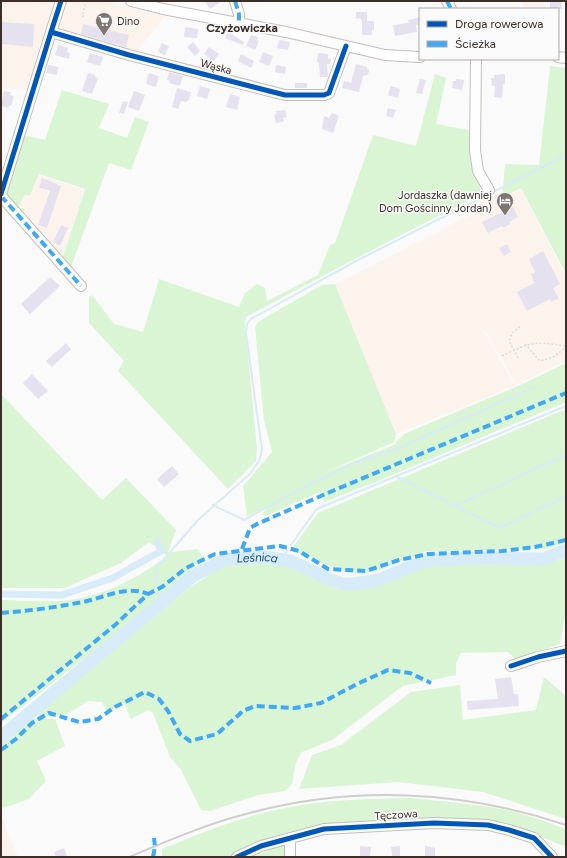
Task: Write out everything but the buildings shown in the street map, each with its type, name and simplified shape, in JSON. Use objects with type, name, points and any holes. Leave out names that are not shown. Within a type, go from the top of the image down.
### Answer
[{"type":"street","points":[[62,1],[1,195],[81,286]]},
{"type":"street","points":[[131,1],[163,9],[286,32],[385,54],[419,57]]},
{"type":"street","points":[[235,1],[239,14],[239,24]]},
{"type":"street","name":"Wąska","points":[[51,32],[285,95],[324,95],[329,92],[346,46]]},
{"type":"street","points":[[476,60],[475,150],[478,171],[489,190]]},
{"type":"street","points":[[511,666],[566,650]]},
{"type":"street","name":"Tęczowa","points":[[237,857],[261,846],[324,829],[434,823],[488,825],[534,838],[552,857]]},
{"type":"street","points":[[290,838],[290,857]]},
{"type":"path","points":[[84,16],[82,16],[86,1]]},
{"type":"path","points":[[518,358],[509,341],[512,333],[521,326]]},
{"type":"path","points":[[502,356],[525,344],[548,343],[566,347]]},
{"type":"path","points":[[525,344],[540,361],[553,357],[566,347]]},
{"type":"shaded area","points":[[1,1],[57,3],[29,90],[1,88]]},
{"type":"shaded area","points":[[65,1],[108,2],[165,16],[135,54],[55,31]]},
{"type":"shaded area","points":[[522,1],[544,1],[545,8],[524,8]]},
{"type":"shaded area","points":[[39,175],[84,190],[62,258],[23,216],[26,209],[20,207],[24,195],[30,197]]},
{"type":"shaded area","points":[[521,189],[566,277],[566,361],[516,385],[485,330],[484,331],[515,386],[396,434],[335,284],[476,212],[474,207],[494,195],[501,199]]},
{"type":"shaded area","points":[[1,816],[18,857],[1,857]]},
{"type":"green space","points":[[550,66],[566,68],[566,274],[521,188],[502,198],[505,164],[539,165]]},
{"type":"green space","points":[[435,74],[446,78],[436,124],[469,130],[481,194],[246,317],[245,325],[257,448],[256,461],[228,489],[118,371],[124,361],[89,323],[89,297],[92,295],[114,324],[143,332],[159,279],[239,307],[245,293],[257,284],[265,288],[267,301],[318,275],[330,245],[335,243],[373,135],[416,146]]},
{"type":"green space","points":[[62,90],[109,104],[99,128],[127,138],[135,117],[149,122],[131,170],[109,163],[71,267],[62,259],[85,189],[39,174],[30,196],[24,195],[19,207],[25,209],[23,215],[5,195],[23,135],[45,140]]},
{"type":"green space","points":[[335,284],[396,434],[394,442],[324,473],[394,445],[404,434],[518,386],[566,363],[566,402],[376,482],[324,502],[320,492],[265,516],[262,514],[267,508],[247,516],[243,486],[272,452],[264,420],[255,327],[259,321],[322,285]]},
{"type":"green space","points":[[1,394],[102,500],[126,478],[176,530],[167,555],[172,552],[198,549],[203,558],[157,602],[1,723],[1,600],[60,601],[89,596],[103,592],[130,580],[167,556],[149,542],[121,563],[65,588],[1,588]]},
{"type":"green space","points":[[566,409],[566,543],[545,549],[426,551],[380,570],[359,574],[342,571],[291,550],[318,513]]},
{"type":"green space","points":[[566,557],[566,610],[560,644],[516,660],[508,652],[461,653],[456,664],[456,675],[403,686],[332,740],[302,752],[296,762],[292,784],[285,791],[258,795],[210,811],[201,810],[181,770],[170,757],[153,713],[148,710],[131,719],[124,703],[107,712],[102,702],[88,701],[67,714],[36,718],[44,707],[189,588],[223,566],[278,560],[292,565],[336,589],[358,589],[389,581],[422,565],[432,563],[499,565],[559,560]]},
{"type":"green space","points":[[544,677],[566,696],[566,819],[483,792],[398,782],[299,789],[312,755],[341,745],[411,692],[460,685],[463,720],[536,710]]},
{"type":"green space","points":[[29,718],[55,719],[65,746],[37,761],[46,781],[29,799],[3,808],[1,803],[1,742]]},
{"type":"green space","points":[[409,798],[489,807],[534,818],[566,829],[566,847],[531,833],[499,824],[337,824],[233,857],[162,857],[162,849],[214,829],[266,812],[328,802]]},
{"type":"green space","points":[[286,843],[287,857],[252,857]]},
{"type":"waterway","points":[[157,586],[156,581],[158,566],[198,520],[251,473],[259,461],[262,450],[246,333],[247,324],[251,319],[356,261],[566,155]]},
{"type":"waterway","points":[[213,505],[244,520],[302,488],[354,463],[397,449],[534,387]]},
{"type":"waterway","points":[[291,545],[315,511],[319,508],[566,406]]},
{"type":"waterway","points":[[455,506],[566,455]]},
{"type":"waterway","points":[[397,477],[500,528],[566,496]]},
{"type":"waterway","points":[[1,594],[62,595],[113,578],[161,551],[157,542]]},
{"type":"waterway","name":"Leśnica","points":[[1,737],[193,576],[226,559],[265,557],[291,561],[329,579],[343,584],[354,584],[378,580],[425,561],[465,558],[543,559],[566,550]]},
{"type":"waterway","points":[[282,558],[287,551]]},
{"type":"waterway","points":[[159,593],[163,602]]},
{"type":"railway","points":[[129,857],[202,828],[246,814],[286,805],[326,799],[366,796],[447,798],[487,804],[527,813],[566,825]]},
{"type":"marked path","points":[[235,1],[239,14],[239,24]]},
{"type":"marked path","points":[[447,1],[450,8]]},
{"type":"marked path","points":[[1,196],[81,286]]},
{"type":"marked path","points":[[242,549],[250,528],[257,524],[566,393]]},
{"type":"marked path","points":[[1,719],[115,625],[148,594],[162,587],[186,568],[215,554],[280,546],[299,551],[328,569],[366,571],[399,560],[428,554],[502,551],[535,547],[566,540]]},
{"type":"marked path","points":[[1,613],[68,605],[121,592],[139,591],[148,594]]},
{"type":"marked path","points":[[1,750],[16,739],[32,723],[49,713],[79,722],[98,719],[115,707],[145,692],[159,699],[168,711],[180,734],[190,741],[217,734],[243,711],[255,706],[295,708],[321,703],[388,670],[410,673],[431,683]]},
{"type":"marked path","points":[[153,857],[155,847],[154,838]]},
{"type":"cycle path","points":[[61,1],[51,32],[129,55],[285,95],[324,95],[329,93],[346,46]]},
{"type":"cycle path","points":[[1,194],[51,32]]},
{"type":"cycle path","points":[[511,666],[538,657],[566,651]]},
{"type":"cycle path","points":[[237,857],[261,846],[324,829],[434,823],[488,825],[509,830],[534,838],[552,857]]},
{"type":"place","name":"Dino","points":[[104,36]]},
{"type":"place","name":"Jordaszka (dawniej Dom Gościnny Jordan)","points":[[505,216]]},
{"type":"district","name":"Czyżowiczka","points":[[242,28]]}]
